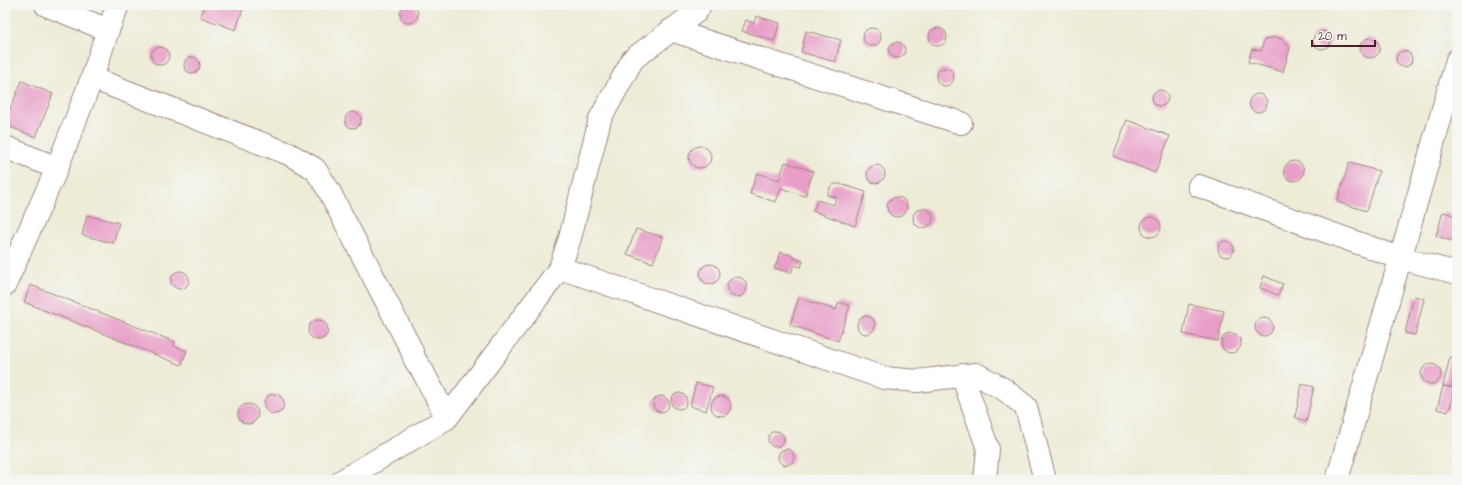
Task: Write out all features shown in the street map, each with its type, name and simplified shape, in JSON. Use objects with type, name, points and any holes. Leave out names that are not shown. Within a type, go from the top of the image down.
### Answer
[{"type":"street","points":[[46,5],[108,30]]},
{"type":"street","points":[[5,285],[57,168],[92,78],[118,5]]},
{"type":"street","points":[[343,480],[447,418],[560,268],[570,238],[600,120],[633,59],[696,12],[700,5]]},
{"type":"street","points":[[671,30],[962,123]]},
{"type":"street","points":[[1337,480],[1457,60]]},
{"type":"street","points":[[92,78],[289,154],[315,169],[328,189],[411,349],[415,360],[422,370],[447,418]]},
{"type":"street","points":[[5,147],[57,168]]},
{"type":"street","points":[[1199,186],[1400,258],[1457,273]]},
{"type":"street","points":[[560,268],[884,378],[917,380],[976,374],[1005,390],[1026,407],[1045,480]]},
{"type":"street","points":[[962,375],[988,449],[985,480]]},
{"type":"building","points":[[196,5],[244,5],[236,30],[200,17],[204,8]]},
{"type":"building","points":[[405,5],[413,5],[418,10],[416,21],[413,23],[405,23],[400,18],[400,10]]},
{"type":"building","points":[[1153,5],[1166,5],[1159,8]]},
{"type":"building","points":[[756,16],[780,23],[774,41],[742,31],[746,20],[754,23]]},
{"type":"building","points":[[868,28],[876,28],[881,33],[879,44],[876,46],[868,46],[863,41],[863,33]]},
{"type":"building","points":[[934,28],[942,28],[947,33],[945,44],[942,46],[934,46],[929,41],[929,33]]},
{"type":"building","points":[[806,31],[841,40],[835,62],[801,52]]},
{"type":"building","points":[[1318,31],[1326,31],[1331,36],[1329,47],[1326,49],[1318,49],[1313,44],[1313,36]]},
{"type":"building","points":[[1275,37],[1282,39],[1290,48],[1283,72],[1248,62],[1252,49],[1261,51],[1264,40]]},
{"type":"building","points":[[1370,38],[1377,41],[1380,48],[1377,55],[1370,58],[1363,55],[1360,48],[1363,41]]},
{"type":"building","points":[[897,42],[904,47],[905,50],[900,57],[897,58],[890,53],[889,50],[894,43]]},
{"type":"building","points":[[156,47],[164,47],[169,52],[167,63],[164,65],[156,65],[151,60],[151,52]]},
{"type":"building","points":[[1404,51],[1411,56],[1412,59],[1407,66],[1404,67],[1397,62],[1396,59],[1401,52]]},
{"type":"building","points":[[192,57],[199,62],[200,65],[195,72],[192,73],[185,68],[184,65],[189,58]]},
{"type":"building","points":[[941,68],[949,68],[954,73],[952,84],[949,86],[941,86],[936,81],[936,73]]},
{"type":"building","points":[[22,81],[53,94],[36,137],[5,125],[5,121]]},
{"type":"building","points":[[1160,90],[1167,95],[1168,98],[1163,105],[1160,106],[1153,101],[1152,98],[1157,91]]},
{"type":"building","points":[[1254,94],[1262,94],[1267,99],[1265,110],[1262,112],[1254,112],[1249,107],[1249,99]]},
{"type":"building","points":[[353,112],[360,117],[361,120],[356,127],[353,128],[346,123],[345,120],[350,113]]},
{"type":"building","points":[[1127,120],[1170,136],[1155,173],[1113,156]]},
{"type":"building","points":[[696,146],[704,146],[711,153],[711,161],[704,168],[696,168],[689,161],[689,153]]},
{"type":"building","points":[[1457,150],[1457,168],[1452,166]]},
{"type":"building","points":[[1294,161],[1301,164],[1304,171],[1301,178],[1294,181],[1287,178],[1284,171],[1287,164]]},
{"type":"building","points":[[785,162],[813,171],[805,196],[781,188],[776,202],[750,194],[757,173],[779,180]]},
{"type":"building","points":[[1349,163],[1379,171],[1367,211],[1337,202]]},
{"type":"building","points":[[872,165],[880,165],[885,170],[883,181],[880,183],[872,183],[867,178],[867,170]]},
{"type":"building","points":[[834,184],[840,184],[866,192],[855,226],[813,211],[817,200],[834,205],[836,197],[827,195],[830,187]]},
{"type":"building","points":[[897,197],[904,200],[907,207],[904,214],[897,217],[890,214],[887,207],[890,200]]},
{"type":"building","points":[[923,208],[930,211],[933,218],[930,225],[923,228],[916,225],[913,218],[916,211]]},
{"type":"building","points":[[1443,212],[1457,216],[1457,242],[1436,236]]},
{"type":"building","points":[[87,215],[119,223],[113,243],[82,235]]},
{"type":"building","points":[[1151,217],[1158,220],[1161,227],[1158,234],[1151,237],[1144,234],[1141,227],[1144,220]]},
{"type":"building","points":[[636,229],[663,237],[653,263],[627,254]]},
{"type":"building","points":[[1226,241],[1233,246],[1234,249],[1229,256],[1226,257],[1219,252],[1218,249],[1223,242]]},
{"type":"building","points":[[780,252],[793,256],[794,259],[803,261],[801,267],[794,265],[791,273],[774,268]]},
{"type":"building","points":[[710,264],[717,267],[720,274],[717,281],[710,284],[703,281],[700,274],[703,267]]},
{"type":"building","points":[[180,271],[186,274],[189,280],[186,286],[180,289],[174,286],[171,280],[174,274]]},
{"type":"building","points":[[1264,276],[1283,284],[1278,295],[1260,288]]},
{"type":"building","points":[[737,277],[744,280],[747,287],[744,294],[737,297],[730,294],[727,287],[730,280]]},
{"type":"building","points":[[31,285],[175,342],[174,346],[187,351],[181,365],[24,302]]},
{"type":"building","points":[[1414,296],[1424,299],[1415,335],[1405,333]]},
{"type":"building","points":[[799,298],[836,310],[839,302],[850,306],[838,341],[790,325]]},
{"type":"building","points":[[1189,304],[1224,311],[1218,341],[1183,334]]},
{"type":"building","points":[[862,316],[870,316],[875,321],[873,332],[870,334],[862,334],[857,329],[857,321]]},
{"type":"building","points":[[1260,318],[1268,318],[1273,323],[1271,334],[1268,336],[1260,336],[1255,331],[1255,323]]},
{"type":"building","points":[[318,320],[325,323],[328,330],[325,337],[318,340],[311,337],[308,330],[311,323]]},
{"type":"building","points":[[1231,333],[1238,336],[1241,343],[1238,350],[1231,353],[1224,350],[1221,343],[1224,336]]},
{"type":"building","points":[[1450,357],[1457,359],[1457,385],[1452,384],[1451,387],[1443,386]]},
{"type":"building","points":[[1431,364],[1438,367],[1441,374],[1438,381],[1431,384],[1424,381],[1421,374],[1424,367]]},
{"type":"building","points":[[696,383],[713,387],[706,411],[690,406]]},
{"type":"building","points":[[1302,384],[1314,387],[1306,422],[1295,417]]},
{"type":"building","points":[[1443,386],[1454,388],[1450,409],[1448,409],[1448,412],[1437,409]]},
{"type":"building","points":[[679,393],[685,395],[687,401],[685,407],[679,409],[673,407],[671,401],[673,395]]},
{"type":"building","points":[[274,394],[281,397],[284,404],[281,411],[274,414],[267,411],[264,404],[267,397]]},
{"type":"building","points":[[661,396],[667,398],[669,404],[667,410],[661,412],[655,410],[653,404],[655,398]]},
{"type":"building","points":[[721,396],[728,399],[731,406],[728,413],[721,416],[714,413],[711,406],[714,399]]},
{"type":"building","points":[[248,404],[255,407],[258,414],[255,421],[248,424],[241,421],[238,414],[241,407]]},
{"type":"building","points":[[776,431],[782,433],[784,439],[782,445],[776,447],[770,445],[768,439],[770,433]]},
{"type":"building","points":[[786,449],[792,451],[794,457],[792,463],[786,465],[780,463],[778,457],[780,451]]}]
